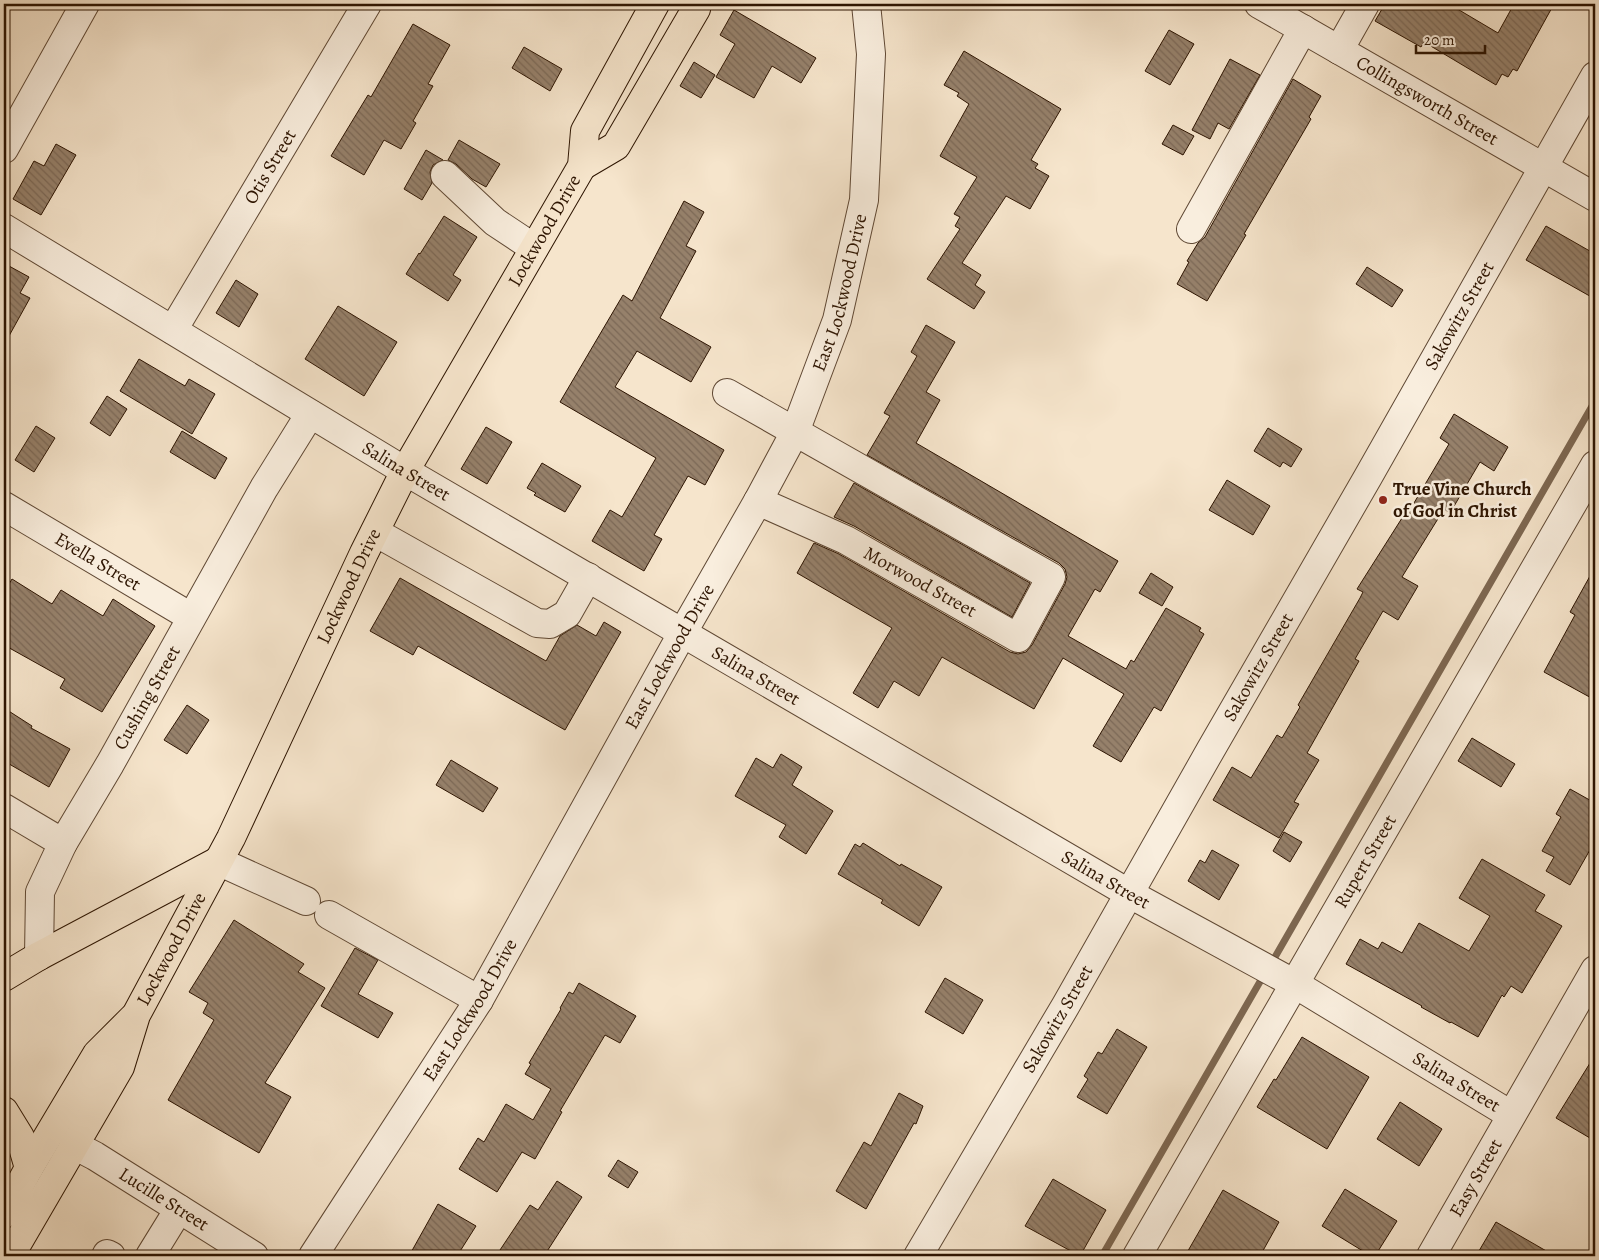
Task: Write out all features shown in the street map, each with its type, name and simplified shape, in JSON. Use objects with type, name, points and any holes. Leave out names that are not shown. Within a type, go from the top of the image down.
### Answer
[{"type":"main road","name":"Lockwood Drive","points":[[10,1256],[120,1067],[136,1015],[235,829],[405,471],[582,166],[585,131],[655,4]]},
{"type":"main road","name":"Lockwood Drive","points":[[582,166],[616,146],[696,9],[697,4]]},
{"type":"main road","points":[[4,977],[39,956],[218,861]]},
{"type":"main road","name":"Lockwood Drive","points":[[4,1214],[29,1168],[97,1054],[136,1015]]},
{"type":"main road","points":[[4,1111],[20,1136],[29,1168]]},
{"type":"street","points":[[4,149],[85,4]]},
{"type":"street","name":"Otis Street","points":[[172,330],[367,4]]},
{"type":"street","name":"East Lockwood Drive","points":[[313,1256],[479,1000],[795,432],[837,320],[864,200],[871,54],[866,4]]},
{"type":"street","name":"Collingsworth Street","points":[[1259,4],[1595,198]]},
{"type":"street","points":[[1339,50],[1365,4]]},
{"type":"street","points":[[1191,230],[1303,29]]},
{"type":"street","name":"Sakowitz Street","points":[[918,1256],[1130,894],[1595,76]]},
{"type":"street","points":[[445,175],[495,222],[534,248]]},
{"type":"street","name":"Salina Street","points":[[4,228],[405,471],[1130,894],[1288,981],[1512,1115]]},
{"type":"street","points":[[727,393],[795,432]]},
{"type":"street","name":"Cushing Street","points":[[39,956],[40,892],[63,843],[110,764],[264,488],[310,414]]},
{"type":"street","name":"Morwood Street","points":[[758,501],[846,540],[1018,638],[1051,576],[795,432]]},
{"type":"street","name":"Rupert Street","points":[[1137,1256],[1288,981],[1595,465]]},
{"type":"street","name":"Evella Street","points":[[4,506],[191,616]]},
{"type":"street","points":[[375,532],[537,624],[550,624],[567,614],[588,577]]},
{"type":"street","points":[[4,808],[63,843]]},
{"type":"street","points":[[218,861],[317,908],[479,1000]]},
{"type":"street","name":"Easy Street","points":[[1431,1256],[1595,970]]},
{"type":"street","name":"Lucille Street","points":[[74,1145],[95,1156],[254,1256]]},
{"type":"street","points":[[150,1256],[178,1209]]},
{"type":"street","points":[[106,1256],[107,1254],[112,1256]]},
{"type":"building","points":[[1385,4],[1449,4],[1498,33],[1514,4],[1554,4],[1517,71],[1513,69],[1508,77],[1502,74],[1496,85],[1424,42],[1421,47],[1375,21]]},
{"type":"building","points":[[734,10],[816,58],[801,83],[772,66],[754,98],[716,77],[735,44],[720,35]]},
{"type":"building","points":[[413,24],[450,45],[428,84],[433,86],[413,121],[416,123],[401,149],[384,140],[364,175],[331,156],[368,95],[371,97]]},
{"type":"building","points":[[1169,30],[1194,44],[1170,85],[1145,71]]},
{"type":"building","points":[[524,47],[562,69],[550,91],[512,68]]},
{"type":"building","points":[[964,51],[1061,109],[1031,160],[1038,164],[1035,168],[1049,176],[1030,209],[1006,196],[962,263],[981,275],[975,285],[985,292],[974,309],[927,279],[960,229],[955,226],[960,217],[954,214],[977,177],[940,156],[969,104],[957,96],[959,93],[944,85]]},
{"type":"building","points":[[1230,59],[1260,75],[1229,129],[1218,123],[1210,139],[1192,130]]},
{"type":"building","points":[[694,62],[715,75],[701,98],[680,86]]},
{"type":"building","points":[[1293,79],[1321,96],[1309,117],[1311,119],[1207,301],[1177,284],[1189,262],[1187,261],[1198,243],[1205,237]]},
{"type":"building","points":[[1173,125],[1194,136],[1183,155],[1162,144]]},
{"type":"building","points":[[459,140],[500,164],[486,187],[472,179],[456,164],[448,160]]},
{"type":"building","points":[[56,144],[76,155],[41,215],[13,199],[34,161],[44,166]]},
{"type":"building","points":[[426,150],[443,160],[433,165],[430,172],[432,183],[422,200],[404,189]]},
{"type":"building","points":[[684,201],[704,212],[686,246],[696,251],[660,318],[711,347],[691,382],[637,351],[615,387],[724,450],[705,485],[688,476],[654,535],[662,539],[644,571],[592,541],[610,510],[622,517],[656,458],[560,402],[623,295],[632,301]]},
{"type":"building","points":[[444,216],[477,237],[453,275],[461,280],[448,301],[406,274]]},
{"type":"building","points":[[1546,226],[1595,254],[1595,299],[1526,260]]},
{"type":"building","points":[[9,266],[29,277],[20,293],[30,298],[4,345],[4,276]]},
{"type":"building","points":[[1367,267],[1403,290],[1392,307],[1356,284]]},
{"type":"building","points":[[236,280],[258,294],[239,327],[216,313]]},
{"type":"building","points":[[338,306],[397,342],[364,396],[305,359]]},
{"type":"building","points":[[926,325],[955,342],[926,392],[940,400],[916,443],[1118,561],[1100,592],[1095,589],[1068,636],[1126,669],[1131,660],[1134,662],[1166,608],[1201,628],[1199,631],[1204,634],[1161,711],[1154,707],[1121,762],[1093,746],[1124,694],[1063,658],[1034,709],[942,657],[919,696],[894,681],[878,708],[853,693],[892,628],[797,573],[814,543],[839,554],[1010,652],[1018,654],[1026,652],[1032,645],[1065,584],[1067,577],[1065,569],[1059,563],[867,455],[890,416],[884,413],[917,356],[911,352]]},
{"type":"building","points":[[139,359],[185,386],[189,379],[215,394],[192,434],[120,391]]},
{"type":"building","points":[[107,396],[127,409],[110,436],[90,423]]},
{"type":"building","points":[[1454,414],[1508,447],[1494,471],[1480,462],[1450,513],[1444,509],[1402,577],[1418,586],[1398,620],[1383,611],[1355,659],[1359,661],[1307,753],[1319,760],[1294,802],[1299,804],[1279,838],[1213,800],[1232,767],[1251,778],[1277,735],[1282,738],[1300,707],[1298,705],[1360,598],[1363,592],[1357,589],[1409,507],[1411,508],[1449,444],[1440,438]]},
{"type":"building","points":[[36,426],[55,438],[34,472],[15,460]]},
{"type":"building","points":[[486,427],[512,442],[487,484],[461,469]]},
{"type":"building","points":[[1268,428],[1302,449],[1291,467],[1283,462],[1280,467],[1254,451]]},
{"type":"building","points":[[182,431],[227,458],[215,479],[170,452]]},
{"type":"building","points":[[542,463],[581,486],[565,512],[534,495],[536,493],[527,488]]},
{"type":"building","points":[[1227,480],[1270,506],[1253,535],[1209,510]]},
{"type":"building","points":[[854,483],[1030,583],[1012,617],[854,526],[834,517]]},
{"type":"building","points":[[1595,567],[1595,700],[1544,672],[1575,615],[1570,612]]},
{"type":"building","points":[[1151,573],[1173,587],[1162,606],[1139,593]]},
{"type":"building","points":[[400,578],[546,661],[560,636],[577,625],[596,636],[604,622],[621,632],[565,730],[418,646],[413,655],[370,631]]},
{"type":"building","points":[[12,579],[52,604],[61,590],[103,616],[113,599],[155,626],[102,712],[60,688],[65,679],[4,645],[4,592]]},
{"type":"building","points":[[187,705],[209,720],[187,754],[164,740]]},
{"type":"building","points":[[4,708],[32,726],[31,728],[70,749],[49,787],[4,761]]},
{"type":"building","points":[[1472,738],[1515,764],[1501,787],[1458,761]]},
{"type":"building","points":[[781,754],[802,767],[792,785],[833,811],[806,854],[779,837],[786,825],[735,796],[756,758],[773,768]]},
{"type":"building","points":[[451,760],[498,788],[483,812],[436,785]]},
{"type":"building","points":[[1570,789],[1595,803],[1595,841],[1570,885],[1546,871],[1554,857],[1542,851],[1561,817],[1556,814]]},
{"type":"building","points":[[1284,832],[1302,842],[1290,862],[1273,851]]},
{"type":"building","points":[[863,843],[900,866],[901,864],[942,887],[919,926],[881,903],[883,900],[838,874],[855,844],[860,847]]},
{"type":"building","points":[[1212,850],[1239,865],[1219,900],[1188,881],[1200,860],[1205,863]]},
{"type":"building","points":[[1482,859],[1545,895],[1535,911],[1562,926],[1522,993],[1511,986],[1504,997],[1502,995],[1478,1037],[1346,964],[1360,939],[1378,949],[1382,942],[1402,953],[1419,923],[1469,951],[1490,916],[1459,898]]},
{"type":"building","points":[[234,920],[304,964],[298,972],[325,988],[265,1083],[291,1097],[259,1153],[168,1100],[214,1020],[203,1013],[208,1003],[189,992]]},
{"type":"building","points":[[355,948],[378,960],[358,994],[393,1013],[378,1038],[321,1006]]},
{"type":"building","points":[[945,978],[983,1000],[963,1034],[925,1012]]},
{"type":"building","points":[[579,983],[636,1016],[620,1043],[605,1035],[560,1111],[562,1112],[535,1159],[522,1152],[497,1192],[459,1169],[478,1138],[484,1142],[506,1104],[533,1120],[551,1089],[525,1074],[531,1064],[529,1063],[569,992],[573,994]]},
{"type":"building","points":[[1117,1029],[1147,1047],[1107,1114],[1077,1097],[1088,1079],[1084,1076],[1098,1052],[1102,1054]]},
{"type":"building","points":[[1302,1037],[1369,1077],[1327,1149],[1257,1107]]},
{"type":"building","points":[[1595,1055],[1595,1141],[1556,1118]]},
{"type":"building","points":[[899,1093],[923,1106],[916,1124],[914,1123],[866,1209],[836,1191],[864,1142],[871,1146]]},
{"type":"building","points":[[1400,1102],[1442,1129],[1419,1166],[1377,1139]]},
{"type":"building","points":[[618,1160],[638,1172],[628,1188],[608,1176]]},
{"type":"building","points":[[1053,1179],[1106,1210],[1080,1256],[1025,1226]]},
{"type":"building","points":[[557,1181],[582,1197],[544,1256],[496,1256],[530,1205],[538,1210]]},
{"type":"building","points":[[1345,1189],[1397,1221],[1375,1256],[1371,1256],[1322,1226]]},
{"type":"building","points":[[1223,1190],[1279,1222],[1260,1256],[1185,1256]]},
{"type":"building","points":[[438,1204],[476,1226],[457,1256],[409,1256]]},
{"type":"building","points":[[1496,1222],[1555,1256],[1476,1256]]},
{"type":"waterway","points":[[1271,964],[1595,401]]},
{"type":"waterway","points":[[1102,1256],[1265,973]]},
{"type":"place","name":"True Vine Church of God in Christ","points":[[1383,500]]}]
